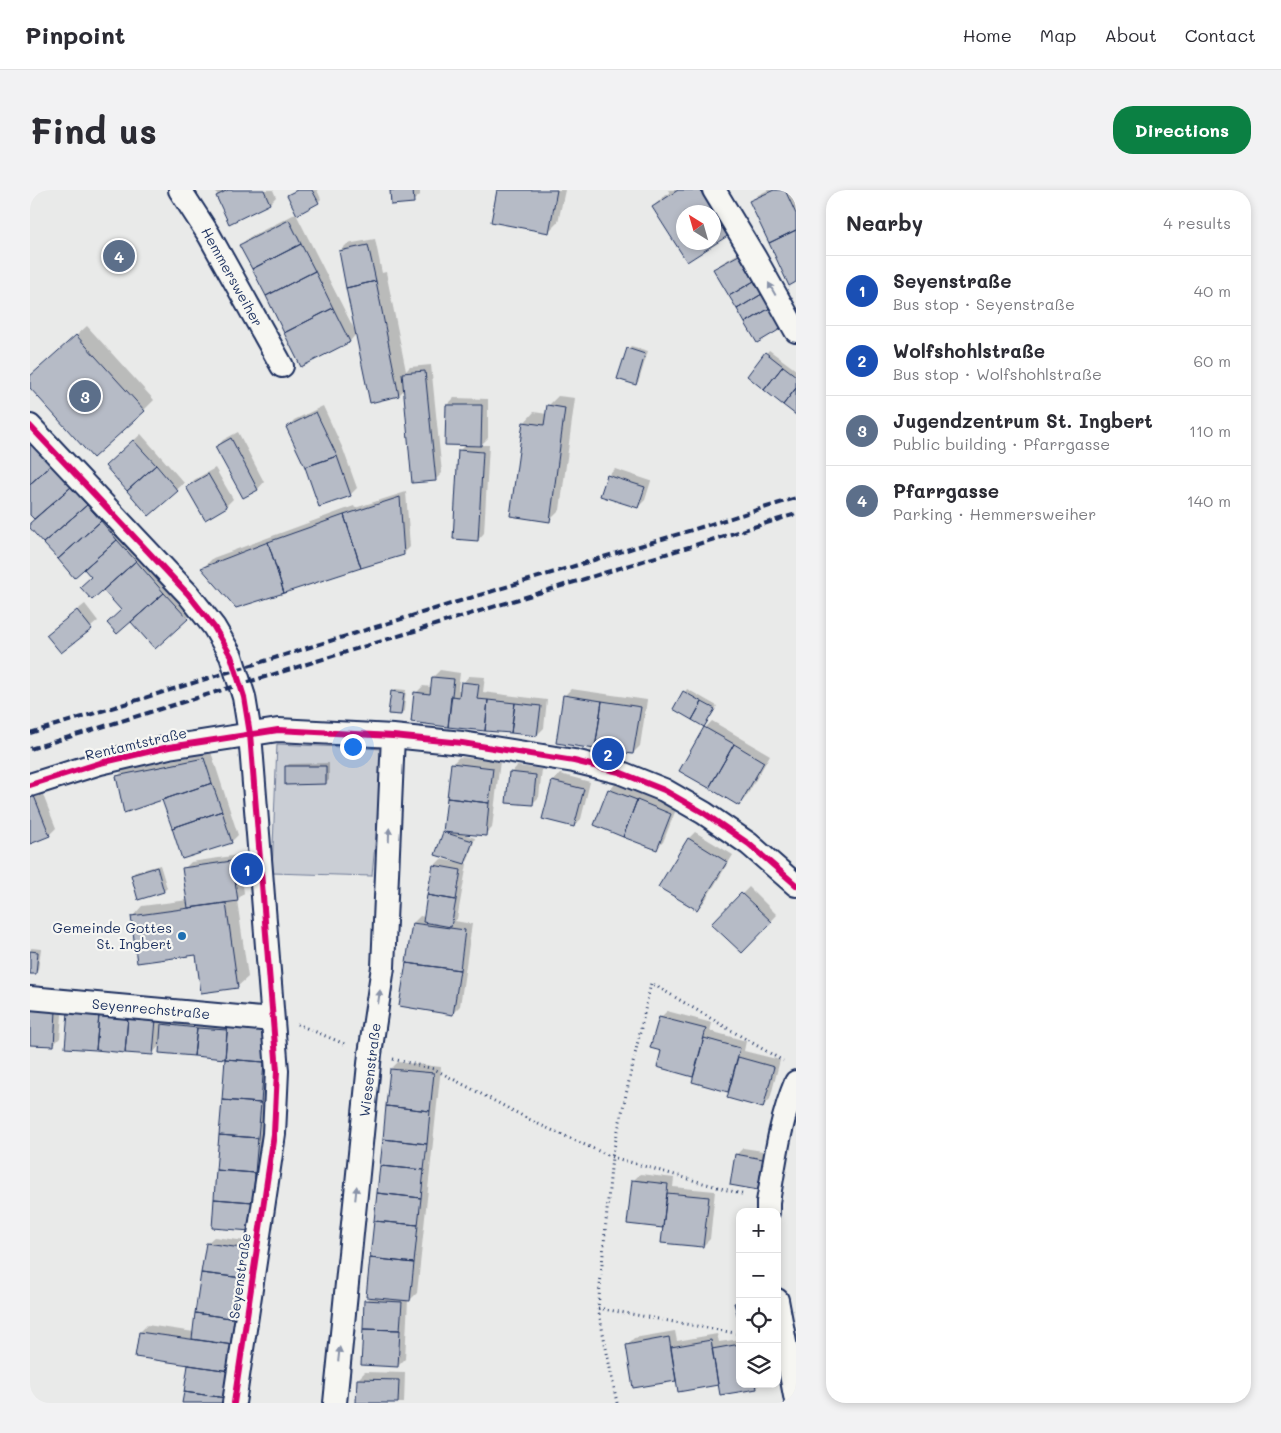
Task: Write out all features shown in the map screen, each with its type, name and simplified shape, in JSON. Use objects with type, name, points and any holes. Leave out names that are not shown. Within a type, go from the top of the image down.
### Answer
[{"type":"street","name":"Hemmersweiher","points":[[180,190],[209,235],[282,366]]},
{"type":"street","points":[[714,190],[755,258],[796,332]]},
{"type":"street","name":"Seyenstraße","points":[[30,426],[188,594],[214,627],[231,656],[244,697],[250,734],[277,1071],[274,1134],[234,1403]]},
{"type":"street","name":"Rentamtstraße","points":[[30,785],[100,763],[169,747],[278,730],[393,736],[462,743],[565,759],[619,772],[664,790],[704,813],[749,844],[796,885]]},
{"type":"street","name":"Wiesenstraße","points":[[335,1403],[370,1054],[383,967],[393,736]]},
{"type":"street","name":"Seyenrechstraße","points":[[30,998],[272,1020]]},
{"type":"street","points":[[768,1207],[778,1141],[789,1098],[792,1073]]},
{"type":"street","points":[[781,1321],[796,1401]]},
{"type":"path","points":[[618,1403],[598,1308],[612,1157],[650,982],[792,1073]]},
{"type":"path","points":[[272,1020],[295,1023],[370,1054],[434,1069],[536,1123],[612,1157],[768,1207]]},
{"type":"path","points":[[598,1308],[736,1333]]},
{"type":"shaded area","points":[[277,744],[384,749],[372,876],[272,873]]},
{"type":"building","points":[[228,190],[264,190],[270,204],[229,224],[216,196]]},
{"type":"building","points":[[297,190],[312,190],[319,203],[297,215],[287,195]]},
{"type":"building","points":[[390,190],[413,190],[414,203],[391,205]]},
{"type":"building","points":[[497,190],[557,190],[549,233],[491,222]]},
{"type":"building","points":[[678,190],[700,190],[710,205],[676,205],[676,245],[652,207]]},
{"type":"building","points":[[774,190],[785,190],[796,214],[796,230],[769,243],[749,201]]},
{"type":"building","points":[[289,220],[301,244],[252,269],[239,245]]},
{"type":"building","points":[[721,223],[729,235],[721,240]]},
{"type":"building","points":[[796,230],[796,282],[789,286],[769,243]]},
{"type":"building","points":[[301,244],[315,271],[266,296],[252,269]]},
{"type":"building","points":[[368,245],[376,281],[346,288],[339,251]]},
{"type":"building","points":[[679,250],[706,250],[687,262]]},
{"type":"building","points":[[739,255],[754,281],[729,296],[713,269]]},
{"type":"building","points":[[315,271],[333,308],[284,333],[266,296]]},
{"type":"building","points":[[376,281],[399,396],[370,403],[346,288]]},
{"type":"building","points":[[754,281],[762,294],[737,309],[729,296]]},
{"type":"building","points":[[762,294],[770,308],[745,323],[737,309]]},
{"type":"building","points":[[333,308],[350,342],[301,367],[284,333]]},
{"type":"building","points":[[770,308],[782,328],[757,343],[745,323]]},
{"type":"building","points":[[76,335],[145,411],[93,458],[30,388],[30,376]]},
{"type":"building","points":[[627,348],[645,354],[636,385],[617,379]]},
{"type":"building","points":[[765,352],[783,366],[764,390],[747,376]]},
{"type":"building","points":[[783,366],[796,376],[796,388],[783,405],[764,390]]},
{"type":"building","points":[[425,371],[436,481],[412,483],[402,373]]},
{"type":"building","points":[[796,388],[796,415],[783,405]]},
{"type":"building","points":[[446,405],[482,405],[481,446],[445,445]]},
{"type":"building","points":[[547,405],[565,408],[550,522],[510,516],[523,422],[544,425]]},
{"type":"building","points":[[316,412],[337,456],[305,467],[286,427]]},
{"type":"building","points":[[231,438],[258,490],[243,498],[215,447]]},
{"type":"building","points":[[133,440],[156,465],[127,491],[105,466]]},
{"type":"building","points":[[32,444],[51,465],[30,484],[30,446]]},
{"type":"building","points":[[458,450],[483,452],[478,541],[453,539]]},
{"type":"building","points":[[337,456],[351,496],[319,507],[305,467]]},
{"type":"building","points":[[51,465],[71,487],[34,519],[30,515],[30,484]]},
{"type":"building","points":[[156,465],[178,491],[149,516],[127,491]]},
{"type":"building","points":[[208,474],[227,507],[205,520],[186,487]]},
{"type":"building","points":[[607,475],[645,487],[638,508],[600,496]]},
{"type":"building","points":[[71,487],[87,505],[43,543],[30,528],[30,523]]},
{"type":"building","points":[[400,497],[404,555],[361,568],[344,515]]},
{"type":"building","points":[[87,505],[101,521],[58,559],[43,543]]},
{"type":"building","points":[[344,515],[361,568],[284,593],[268,542]]},
{"type":"building","points":[[101,521],[117,540],[74,578],[58,559]]},
{"type":"building","points":[[117,540],[136,561],[92,600],[80,587],[91,577],[84,569]]},
{"type":"building","points":[[268,542],[284,593],[236,608],[201,568]]},
{"type":"building","points":[[136,561],[164,593],[117,634],[107,623],[121,610],[103,590]]},
{"type":"building","points":[[164,593],[188,619],[155,649],[131,622]]},
{"type":"building","points":[[77,610],[92,629],[61,653],[46,635]]},
{"type":"building","points":[[432,677],[454,679],[448,727],[411,722],[414,692],[430,694]]},
{"type":"building","points":[[461,682],[479,684],[477,699],[488,700],[485,731],[448,727],[451,696],[459,697]]},
{"type":"building","points":[[391,691],[404,693],[401,715],[388,714]]},
{"type":"building","points":[[683,691],[702,702],[692,720],[673,709]]},
{"type":"building","points":[[563,695],[602,701],[595,749],[556,743]]},
{"type":"building","points":[[488,700],[515,703],[511,733],[485,731]]},
{"type":"building","points":[[602,701],[641,707],[633,754],[595,749]]},
{"type":"building","points":[[702,702],[715,709],[704,727],[692,720]]},
{"type":"building","points":[[515,703],[541,706],[537,736],[511,733]]},
{"type":"building","points":[[704,727],[734,744],[709,788],[679,771]]},
{"type":"building","points":[[734,744],[764,762],[739,806],[709,788]]},
{"type":"building","points":[[204,758],[212,783],[124,813],[116,776]]},
{"type":"building","points":[[451,763],[493,768],[489,803],[447,798]]},
{"type":"building","points":[[285,766],[326,766],[326,784],[285,785]]},
{"type":"building","points":[[509,772],[536,775],[533,805],[506,803]]},
{"type":"building","points":[[552,781],[584,789],[574,827],[542,819]]},
{"type":"building","points":[[212,783],[222,811],[172,828],[162,800]]},
{"type":"building","points":[[608,789],[637,800],[623,837],[594,825]]},
{"type":"building","points":[[34,796],[50,836],[30,844],[30,798]]},
{"type":"building","points":[[447,798],[489,803],[486,836],[443,832]]},
{"type":"building","points":[[637,800],[671,814],[657,850],[623,837]]},
{"type":"building","points":[[222,811],[232,843],[182,859],[172,828]]},
{"type":"building","points":[[443,832],[473,841],[465,864],[435,855]]},
{"type":"building","points":[[688,838],[727,862],[697,910],[658,887]]},
{"type":"building","points":[[232,861],[238,901],[188,908],[182,868]]},
{"type":"building","points":[[433,865],[461,870],[456,900],[427,895]]},
{"type":"building","points":[[157,867],[164,892],[138,900],[131,875]]},
{"type":"building","points":[[741,893],[772,922],[742,953],[711,924]]},
{"type":"building","points":[[427,895],[456,900],[451,927],[423,922]]},
{"type":"building","name":"Gemeinde Gottes St. Ingbert","points":[[226,903],[238,988],[201,993],[196,955],[137,963],[131,916]]},
{"type":"building","points":[[412,923],[465,930],[460,970],[406,963]]},
{"type":"building","points":[[30,951],[38,952],[36,974],[30,974]]},
{"type":"building","points":[[406,963],[460,970],[453,1015],[399,1006]]},
{"type":"building","points":[[30,1009],[56,1011],[54,1046],[30,1045]]},
{"type":"building","points":[[68,1012],[99,1015],[96,1050],[65,1048]]},
{"type":"building","points":[[99,1015],[128,1017],[125,1053],[96,1050]]},
{"type":"building","points":[[128,1017],[156,1019],[153,1055],[125,1053]]},
{"type":"building","points":[[659,1017],[706,1029],[693,1077],[657,1067],[661,1051],[650,1048]]},
{"type":"building","points":[[228,1023],[267,1027],[264,1062],[225,1059]]},
{"type":"building","points":[[161,1024],[197,1028],[194,1056],[159,1053]]},
{"type":"building","points":[[197,1028],[227,1030],[225,1059],[194,1056]]},
{"type":"building","points":[[704,1038],[740,1048],[728,1092],[692,1082]]},
{"type":"building","points":[[738,1057],[774,1067],[763,1108],[727,1098]]},
{"type":"building","points":[[225,1059],[264,1062],[261,1103],[222,1100]]},
{"type":"building","points":[[390,1069],[434,1073],[430,1111],[386,1106]]},
{"type":"building","points":[[222,1100],[261,1103],[258,1138],[219,1135]]},
{"type":"building","points":[[386,1106],[430,1111],[427,1144],[383,1139]]},
{"type":"building","points":[[219,1135],[258,1138],[255,1173],[216,1170]]},
{"type":"building","points":[[383,1139],[427,1144],[424,1170],[380,1166]]},
{"type":"building","points":[[735,1154],[763,1159],[758,1190],[730,1185]]},
{"type":"building","points":[[380,1166],[424,1170],[421,1198],[377,1193]]},
{"type":"building","points":[[216,1170],[255,1173],[253,1202],[214,1199]]},
{"type":"building","points":[[632,1180],[668,1184],[663,1228],[627,1224]]},
{"type":"building","points":[[377,1193],[421,1198],[418,1225],[374,1221]]},
{"type":"building","points":[[667,1193],[709,1197],[703,1247],[661,1243]]},
{"type":"building","points":[[214,1199],[253,1202],[251,1231],[212,1228]]},
{"type":"building","points":[[374,1221],[418,1225],[414,1263],[370,1258]]},
{"type":"building","points":[[206,1243],[248,1249],[243,1278],[201,1273]]},
{"type":"building","points":[[370,1258],[414,1263],[410,1301],[366,1297]]},
{"type":"building","points":[[201,1273],[243,1278],[237,1319],[195,1313]]},
{"type":"building","points":[[364,1300],[402,1302],[400,1330],[363,1329]]},
{"type":"building","points":[[195,1313],[237,1319],[233,1345],[192,1339]]},
{"type":"building","points":[[363,1329],[400,1330],[398,1367],[361,1365]]},
{"type":"building","points":[[139,1332],[233,1345],[230,1371],[135,1357]]},
{"type":"building","points":[[669,1337],[676,1381],[633,1388],[626,1345]]},
{"type":"building","points":[[711,1340],[718,1385],[678,1392],[671,1347]]},
{"type":"building","points":[[736,1345],[736,1388],[757,1389],[720,1395],[712,1349]]},
{"type":"building","points":[[188,1365],[230,1371],[226,1398],[184,1392]]},
{"type":"building","points":[[357,1379],[399,1380],[398,1403],[356,1403]]},
{"type":"building","points":[[184,1392],[226,1398],[225,1403],[182,1403]]},
{"type":"railway","points":[[30,733],[796,498]]},
{"type":"railway","points":[[30,749],[796,514]]},
{"type":"cycle path","points":[[30,426],[188,594],[214,627],[231,656],[244,697],[250,734],[277,1071],[274,1134],[234,1403]]},
{"type":"cycle path","points":[[30,785],[100,763],[169,747],[278,730],[393,736],[462,743],[574,761],[619,772],[664,790],[704,813],[749,844],[796,885]]},
{"type":"place","name":"Pfarrgasse","points":[[119,256]]},
{"type":"place","name":"Jugendzentrum St. Ingbert","points":[[85,396]]},
{"type":"place","name":"Wolfshohlstraße","points":[[608,754]]},
{"type":"place","name":"Seyenstraße","points":[[247,869]]},
{"type":"place","name":"Gemeinde Gottes St. Ingbert","points":[[182,936]]}]
